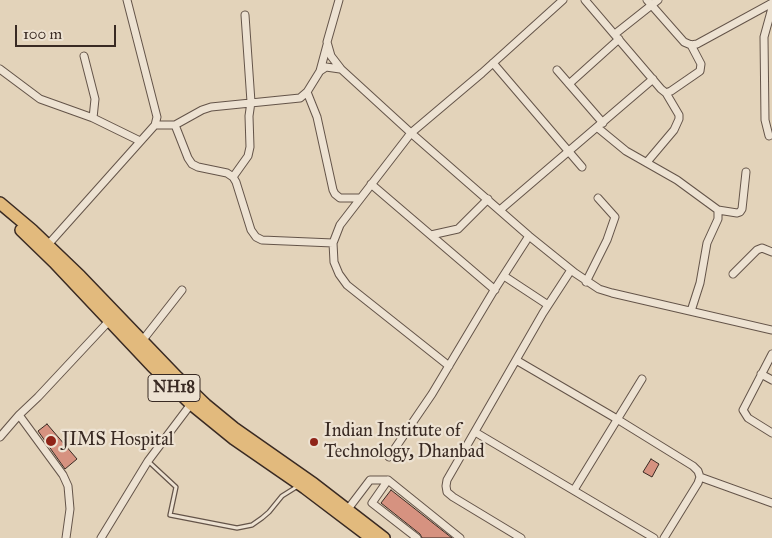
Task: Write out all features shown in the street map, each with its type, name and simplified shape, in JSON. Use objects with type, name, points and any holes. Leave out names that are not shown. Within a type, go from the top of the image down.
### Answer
[{"type":"highway","name":"NH18","points":[[0,203],[142,341],[193,394],[218,415],[348,509],[384,538]]},
{"type":"highway","name":"NH18","points":[[0,210],[45,248],[146,360],[191,404],[234,439],[301,485],[371,538]]},
{"type":"street","points":[[45,248],[155,125],[156,117],[127,0]]},
{"type":"street","points":[[155,125],[175,125],[202,110],[251,102],[296,99],[307,92],[320,71],[339,0]]},
{"type":"street","points":[[449,366],[347,285],[339,274],[334,262],[333,243],[340,225],[411,133],[563,0]]},
{"type":"street","points":[[585,0],[666,92],[679,115],[674,130],[647,162]]},
{"type":"street","points":[[569,84],[649,3],[658,0]]},
{"type":"street","points":[[649,3],[684,42],[690,45],[701,64],[700,71],[671,91],[666,92]]},
{"type":"street","points":[[690,45],[697,44],[772,3]]},
{"type":"street","points":[[769,136],[766,120],[764,37],[772,10]]},
{"type":"street","points":[[233,177],[248,156],[250,147],[248,124],[251,102],[245,15]]},
{"type":"street","points":[[327,42],[332,56],[340,69],[529,236],[586,282],[612,293],[772,330]]},
{"type":"street","points":[[84,56],[95,99],[93,118]]},
{"type":"street","points":[[493,63],[582,167]]},
{"type":"street","points":[[320,71],[326,67],[340,69]]},
{"type":"street","points":[[0,69],[40,99],[93,118],[140,142]]},
{"type":"street","points":[[557,70],[600,125],[626,151],[677,180],[718,210],[736,214],[740,212],[742,209],[746,172]]},
{"type":"street","points":[[500,210],[653,79]]},
{"type":"street","points":[[307,92],[317,117],[335,194],[340,198],[360,198]]},
{"type":"street","points":[[175,125],[192,164],[227,173],[233,177],[251,230],[256,237],[262,240],[333,243]]},
{"type":"street","points":[[371,184],[494,290]]},
{"type":"street","points":[[586,282],[607,240],[615,217],[598,198]]},
{"type":"street","points":[[431,235],[458,228],[488,199]]},
{"type":"street","points":[[691,311],[700,283],[708,243],[718,219],[718,210]]},
{"type":"street","points":[[389,457],[432,394],[494,290],[529,236]]},
{"type":"street","points":[[733,274],[757,250],[762,248],[772,252]]},
{"type":"street","points":[[521,538],[468,508],[447,492],[447,480],[516,360],[571,270]]},
{"type":"street","points":[[504,276],[548,306]]},
{"type":"street","points":[[142,341],[182,290]]},
{"type":"street","points":[[0,437],[110,320]]},
{"type":"street","points":[[772,354],[743,410],[748,418],[772,433]]},
{"type":"street","points":[[516,360],[617,419],[693,466],[698,471],[700,476],[698,483],[664,538]]},
{"type":"street","points":[[761,374],[772,380]]},
{"type":"street","points":[[574,490],[642,379]]},
{"type":"street","points":[[101,538],[148,461],[191,404]]},
{"type":"street","points":[[19,415],[63,475],[68,486],[70,509],[66,538]]},
{"type":"street","points":[[474,432],[654,538]]},
{"type":"street","points":[[700,476],[772,503]]},
{"type":"street","points":[[348,509],[370,480],[388,480],[460,538]]},
{"type":"street","points":[[388,480],[372,503],[417,538]]},
{"type":"lane","points":[[148,461],[176,487],[170,514],[237,528],[252,525],[269,512],[287,491],[301,485]]},
{"type":"building","points":[[47,424],[77,459],[65,469],[38,431]]},
{"type":"building","points":[[651,459],[659,464],[652,477],[643,472]]},
{"type":"building","points":[[391,490],[452,538],[422,538],[420,534],[381,503]]},
{"type":"place","name":"JIMS Hospital","points":[[51,441]]},
{"type":"place","name":"Indian Institute of Technology, Dhanbad","points":[[314,442]]}]
